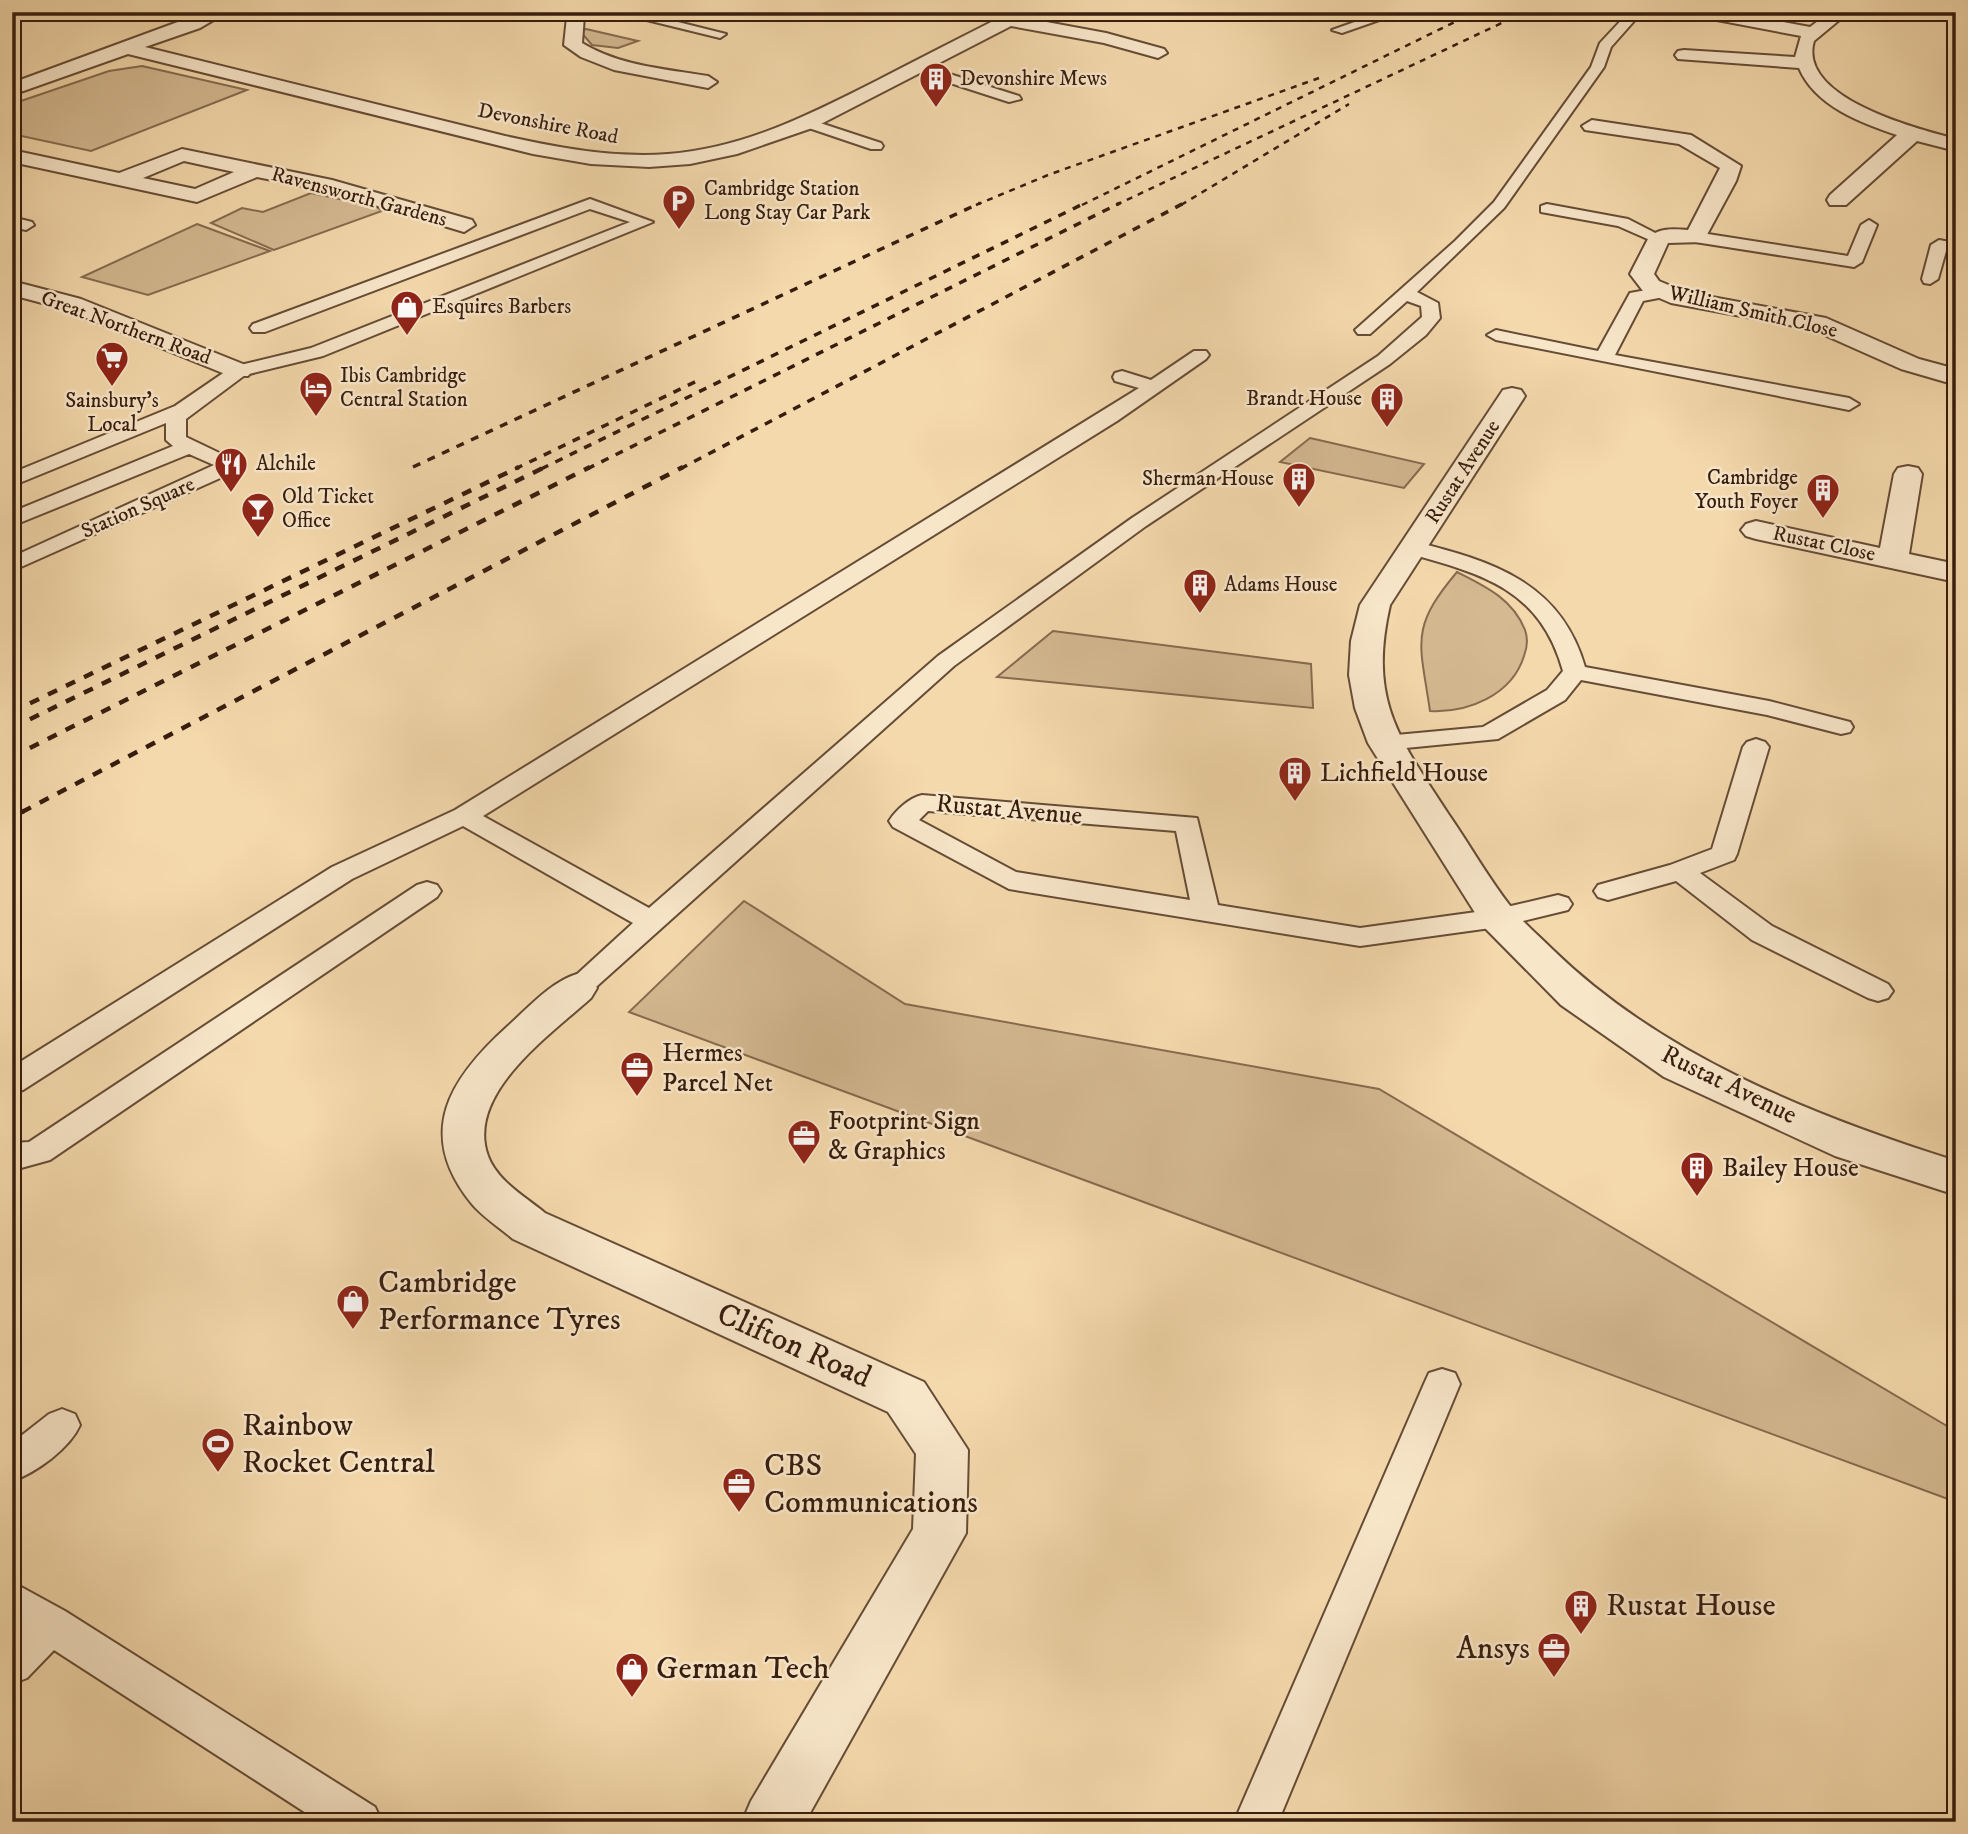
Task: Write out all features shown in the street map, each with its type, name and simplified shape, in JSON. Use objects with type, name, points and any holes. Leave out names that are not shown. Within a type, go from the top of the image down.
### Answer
[{"type":"street","points":[[17,85],[127,48],[219,12]]},
{"type":"street","points":[[538,12],[579,13],[573,45],[584,52],[609,62],[708,82]]},
{"type":"street","points":[[1700,12],[1815,33]]},
{"type":"street","points":[[1841,12],[1807,40],[1803,51],[1805,63],[1818,84],[1840,102],[1916,134],[1956,145]]},
{"type":"street","points":[[1016,16],[1158,54]]},
{"type":"street","name":"Devonshire Road","points":[[127,48],[448,127],[583,157],[652,161],[706,155],[774,137],[808,123],[1016,16]]},
{"type":"street","points":[[1685,55],[1805,63]]},
{"type":"street","points":[[1592,127],[1684,139],[1731,166],[1726,181],[1695,237],[1672,235],[1659,239]]},
{"type":"street","points":[[1838,200],[1902,140],[1916,134]]},
{"type":"street","name":"Ravensworth Gardens","points":[[122,180],[181,155],[332,186],[464,225]]},
{"type":"street","name":"Ravensworth Gardens","points":[[12,156],[197,196],[255,170]]},
{"type":"street","name":"William Smith Close","points":[[1659,239],[1642,274],[1651,286],[1663,292],[1817,323],[1910,364],[1956,377]]},
{"type":"street","name":"Great Northern Road","points":[[12,288],[73,304],[239,370]]},
{"type":"street","name":"Rustat Avenue","points":[[1512,396],[1415,548],[1375,605],[1364,644],[1366,689],[1374,721],[1385,743],[1498,918],[1574,995],[1679,1066],[1852,1144],[1956,1178]]},
{"type":"street","name":"Rustat Close","points":[[1893,558],[1908,474]]},
{"type":"street","name":"Rustat Close","points":[[1756,530],[1956,573]]},
{"type":"street","name":"Clifton Road","points":[[577,988],[484,1074],[465,1108],[460,1140],[474,1177],[501,1207],[529,1226],[906,1397],[942,1450],[939,1533],[772,1822]]},
{"type":"lane","points":[[620,12],[720,34]]},
{"type":"lane","points":[[1338,30],[1396,12]]},
{"type":"lane","points":[[1364,330],[1461,244],[1499,205],[1597,67],[1605,46],[1636,12]]},
{"type":"lane","points":[[915,67],[1014,99]]},
{"type":"lane","points":[[808,123],[876,146]]},
{"type":"lane","points":[[12,480],[182,410],[214,391],[239,370],[317,352],[645,222],[590,204],[259,328],[317,352]]},
{"type":"lane","points":[[1547,209],[1622,222],[1659,239]]},
{"type":"lane","points":[[1695,237],[1854,262],[1869,225]]},
{"type":"lane","points":[[1930,279],[1940,245],[1956,248]]},
{"type":"lane","points":[[1604,358],[1636,297],[1663,292]]},
{"type":"lane","points":[[577,988],[946,661],[1139,522],[1384,360],[1420,331],[1431,318],[1429,303],[1403,293]]},
{"type":"lane","points":[[1496,335],[1849,404]]},
{"type":"lane","points":[[12,1082],[342,873],[464,816],[1155,387],[1200,355]]},
{"type":"lane","points":[[1122,377],[1155,387]]},
{"type":"lane","name":"Station Square","points":[[12,565],[220,471],[225,463],[183,443],[176,419],[182,410]]},
{"type":"lane","points":[[129,433],[183,443]]},
{"type":"lane","name":"Station Square","points":[[12,520],[183,443]]},
{"type":"lane","name":"Rustat Avenue","points":[[1415,548],[1459,560],[1502,577],[1549,610],[1570,645],[1575,672]]},
{"type":"lane","points":[[1385,743],[1489,734],[1556,695],[1575,672],[1763,726],[1841,727]]},
{"type":"lane","points":[[1608,891],[1679,871],[1724,854],[1763,726]]},
{"type":"lane","name":"Rustat Avenue","points":[[1206,912],[1188,824],[922,803],[902,821],[1009,880],[1206,912],[1360,937],[1498,918]]},
{"type":"lane","points":[[464,816],[652,922]]},
{"type":"lane","points":[[1679,871],[1762,933],[1878,991]]},
{"type":"lane","points":[[12,1154],[21,1156],[39,1150],[427,891]]},
{"type":"lane","points":[[1498,918],[1558,904]]},
{"type":"lane","points":[[1256,1822],[1442,1384]]},
{"type":"lane","points":[[12,1465],[62,1424]]},
{"type":"lane","points":[[12,1601],[360,1822]]},
{"type":"lane","points":[[12,1664],[51,1625]]},
{"type":"shaded area","points":[[586,29],[638,41],[618,48],[592,45],[579,30]]},
{"type":"shaded area","points":[[142,66],[247,90],[91,151],[12,134],[12,104],[109,71]]},
{"type":"shaded area","points":[[311,193],[377,207],[382,211],[274,250],[211,223],[242,208],[263,212]]},
{"type":"shaded area","points":[[197,224],[270,251],[148,295],[82,277]]},
{"type":"shaded area","points":[[1310,438],[1424,464],[1404,488],[1280,462]]},
{"type":"shaded area","points":[[1457,572],[1488,588],[1506,602],[1525,630],[1526,650],[1510,681],[1487,699],[1459,709],[1430,711],[1421,652],[1422,637],[1431,608]]},
{"type":"shaded area","points":[[1053,631],[1311,664],[1313,708],[997,677]]},
{"type":"shaded area","points":[[744,901],[905,1004],[1379,1089],[1952,1429],[1956,1502],[629,1012]]},
{"type":"railway","points":[[1082,205],[1475,12]]},
{"type":"railway","points":[[1116,205],[1525,12]]},
{"type":"railway","points":[[976,205],[1048,175],[1319,78]]},
{"type":"railway","points":[[1181,205],[1349,104]]},
{"type":"railway","points":[[413,467],[980,203]]},
{"type":"railway","points":[[541,469],[1085,203]]},
{"type":"railway","points":[[587,469],[1120,203]]},
{"type":"railway","points":[[680,469],[1184,203]]},
{"type":"railway","points":[[515,469],[699,380]]},
{"type":"railway","points":[[12,712],[519,467]]},
{"type":"railway","points":[[12,728],[545,467]]},
{"type":"railway","points":[[12,757],[590,467]]},
{"type":"railway","points":[[22,812],[683,467]]},
{"type":"railway","points":[[12,817],[25,810]]},
{"type":"place","name":"Devonshire Mews","points":[[936,109]]},
{"type":"place","name":"Cambridge Station Long Stay Car Park","points":[[679,231]]},
{"type":"place","name":"Esquires Barbers","points":[[407,337]]},
{"type":"place","name":"Sainsbury's Local","points":[[112,388]]},
{"type":"place","name":"Ibis Cambridge Central Station","points":[[316,418]]},
{"type":"place","name":"Brandt House","points":[[1387,429]]},
{"type":"place","name":"Alchile","points":[[231,494]]},
{"type":"place","name":"Sherman House","points":[[1299,509]]},
{"type":"place","name":"Cambridge Youth Foyer","points":[[1823,520]]},
{"type":"place","name":"Old Ticket Office","points":[[258,539]]},
{"type":"place","name":"Adams House","points":[[1200,615]]},
{"type":"place","name":"Lichfield House","points":[[1295,803]]},
{"type":"place","name":"Hermes Parcel Net","points":[[637,1098]]},
{"type":"place","name":"Footprint Sign & Graphics","points":[[804,1166]]},
{"type":"place","name":"Bailey House","points":[[1697,1198]]},
{"type":"place","name":"Cambridge Performance Tyres","points":[[353,1331]]},
{"type":"place","name":"Rainbow Rocket Central","points":[[218,1474]]},
{"type":"place","name":"CBS Communications","points":[[739,1514]]},
{"type":"place","name":"Rustat House","points":[[1581,1636]]},
{"type":"place","name":"Ansys","points":[[1554,1679]]},
{"type":"place","name":"German Tech","points":[[632,1699]]}]
